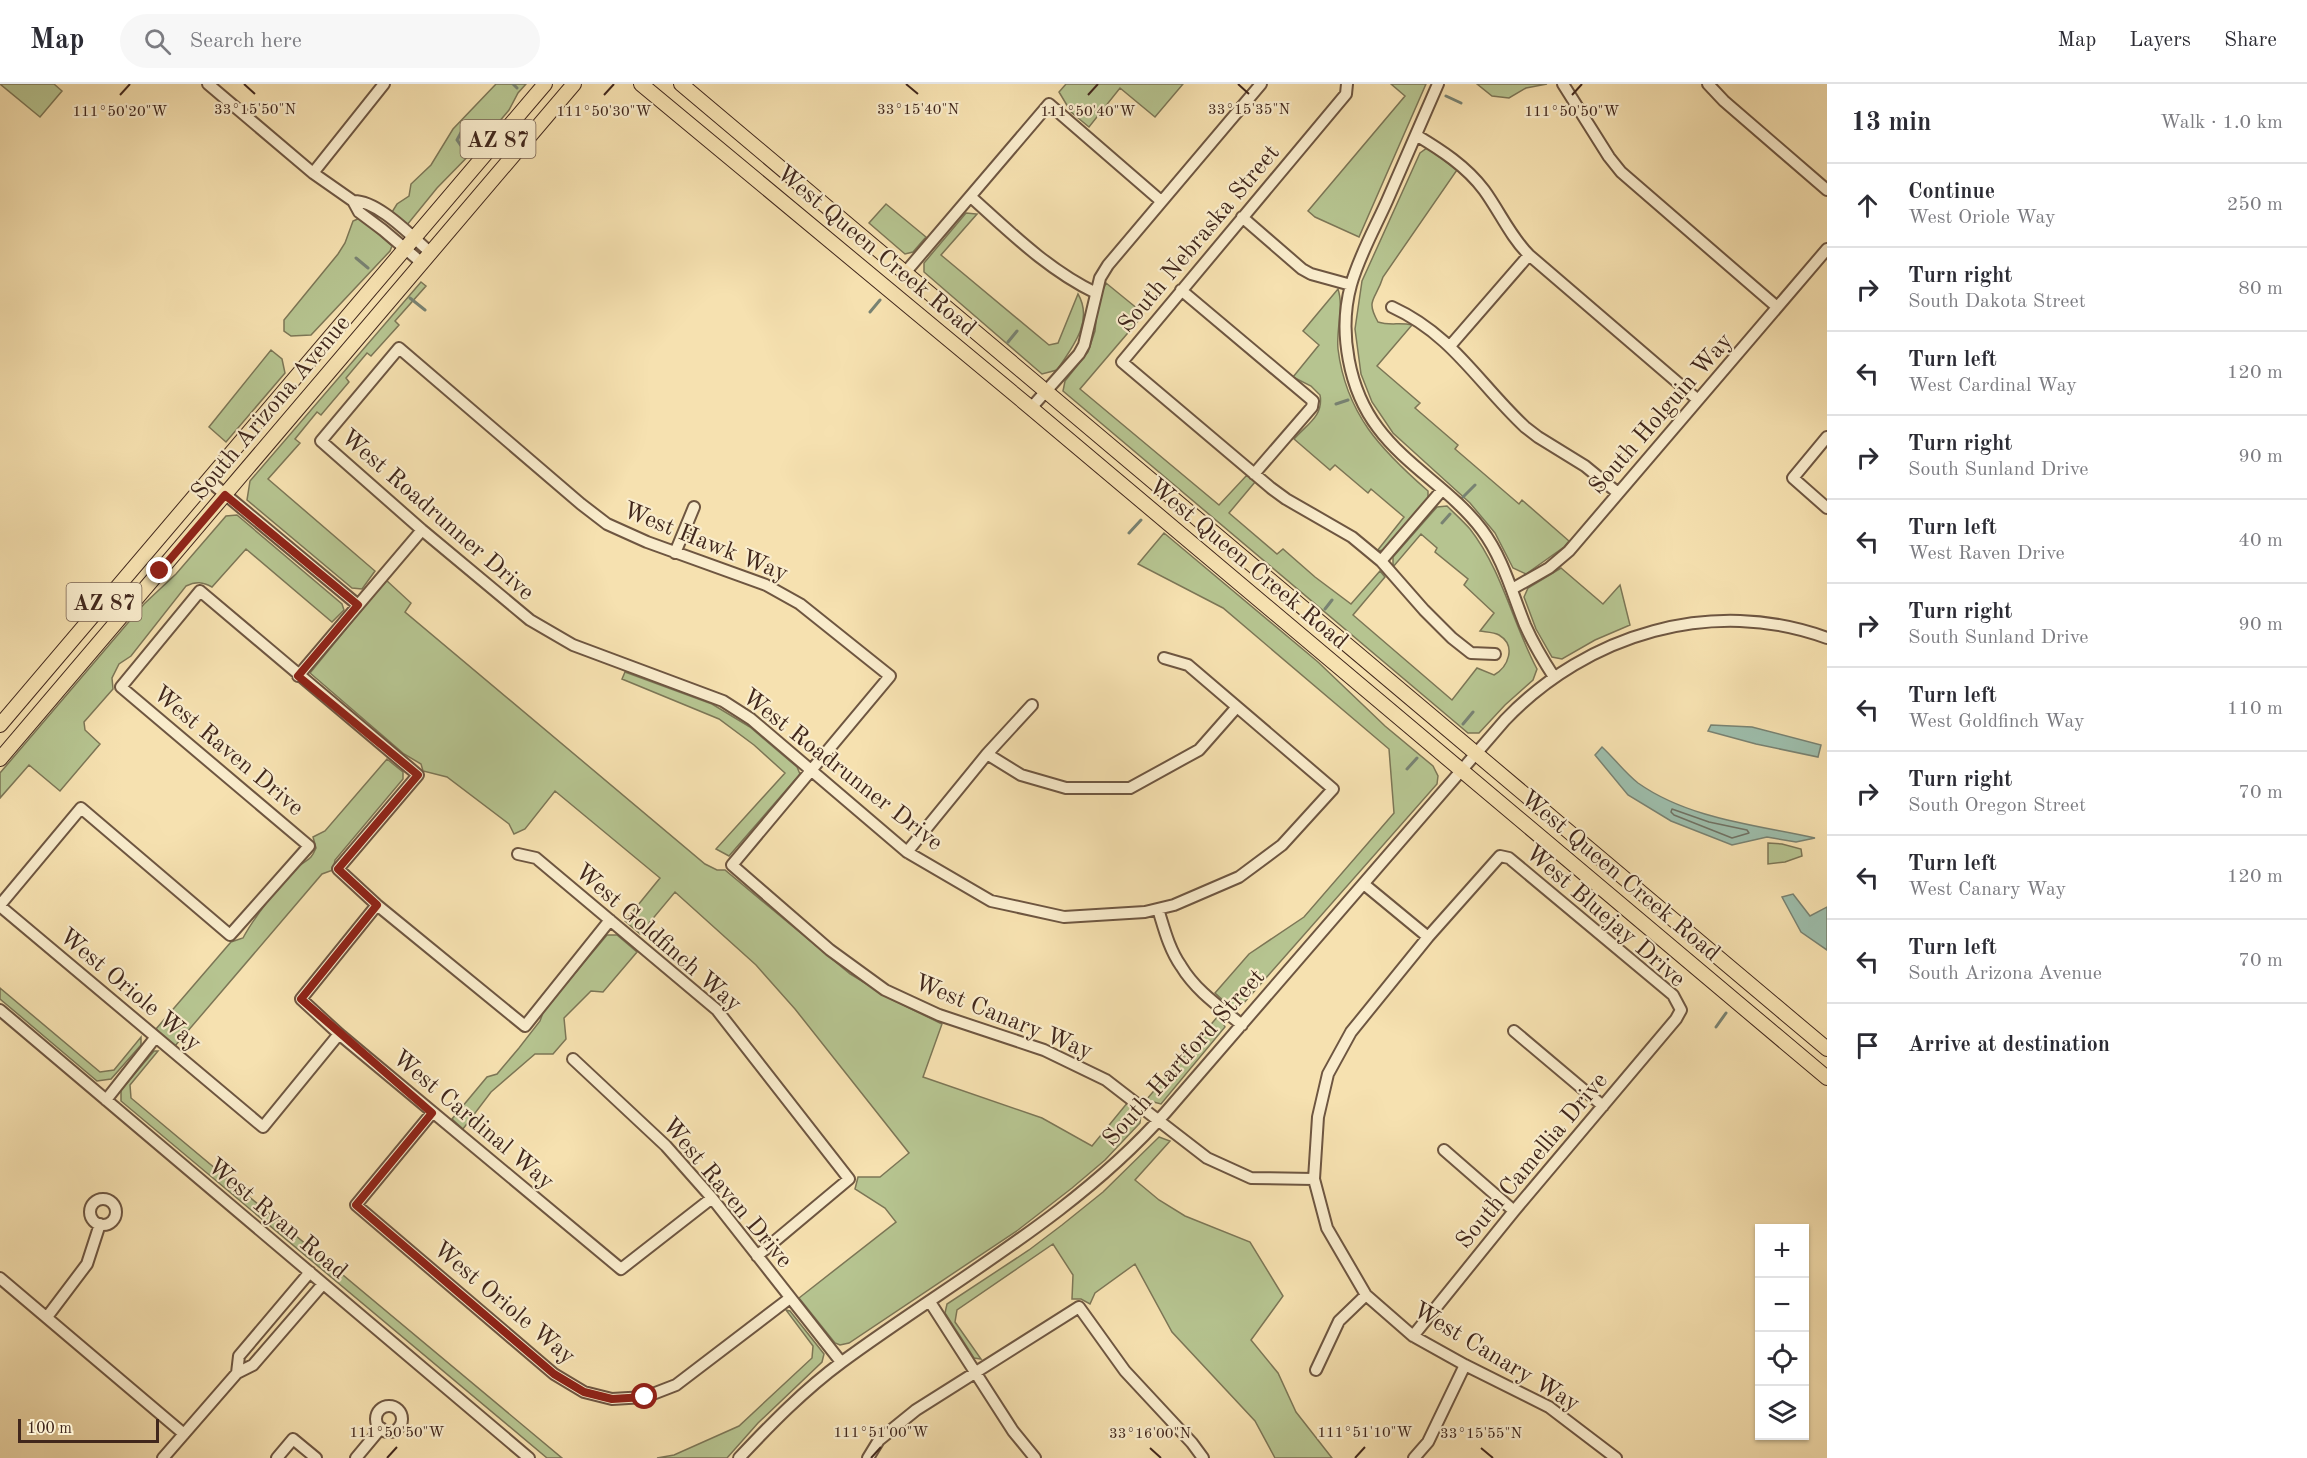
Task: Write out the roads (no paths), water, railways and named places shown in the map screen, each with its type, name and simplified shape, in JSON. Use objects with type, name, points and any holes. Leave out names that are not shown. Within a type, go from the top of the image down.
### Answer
[{"type":"main road","name":"South Arizona Avenue","points":[[0,724],[545,84]]},
{"type":"main road","name":"South Arizona Avenue","points":[[0,759],[574,84]]},
{"type":"main road","name":"West Queen Creek Road","points":[[641,84],[1031,408],[1827,1078]]},
{"type":"main road","name":"West Queen Creek Road","points":[[681,84],[1827,1049]]},
{"type":"street","points":[[208,84],[314,173],[353,201],[361,201],[375,207],[409,244],[426,258]]},
{"type":"street","points":[[314,173],[384,84]]},
{"type":"street","points":[[1031,408],[1079,354],[1084,345],[1100,278],[1108,265],[1261,84]]},
{"type":"street","name":"South Nebraska Street","points":[[1254,474],[1122,362],[1346,94],[1347,84]]},
{"type":"street","points":[[1438,84],[1351,285],[1347,313],[1347,339],[1352,374],[1363,405],[1387,440],[1468,513],[1483,532],[1496,553],[1534,644],[1554,677]]},
{"type":"street","points":[[1563,84],[1609,157],[1622,172],[1778,308]]},
{"type":"street","points":[[1708,84],[1724,101],[1827,190]]},
{"type":"street","points":[[904,274],[1049,104],[1161,201]]},
{"type":"street","points":[[1416,135],[1455,160],[1474,178],[1513,237],[1529,255],[1698,400]]},
{"type":"street","points":[[971,197],[1053,268],[1070,281],[1096,293]]},
{"type":"street","points":[[1242,218],[1302,269],[1311,274],[1351,285]]},
{"type":"street","name":"South Holguin Way","points":[[1512,589],[1541,573],[1561,558],[1827,249]]},
{"type":"street","points":[[1450,346],[1529,255]]},
{"type":"street","points":[[1181,290],[1313,401],[1312,407],[1254,474],[1286,499],[1352,537],[1381,561],[1452,638],[1472,653],[1495,654]]},
{"type":"street","points":[[1392,307],[1414,317],[1450,346],[1525,427],[1585,466],[1618,493]]},
{"type":"street","name":"West Hawk Way","points":[[321,441],[399,348],[607,524],[675,553],[766,585],[800,604],[890,676],[812,772]]},
{"type":"street","points":[[1827,437],[1793,478],[1827,508]]},
{"type":"street","name":"West Roadrunner Drive","points":[[321,441],[513,608],[550,633],[573,645],[723,701],[751,719],[907,852],[991,901],[1064,917],[1105,916],[1158,909]]},
{"type":"street","points":[[208,480],[358,605]]},
{"type":"street","points":[[1381,561],[1442,490]]},
{"type":"street","points":[[675,553],[694,507]]},
{"type":"street","points":[[422,530],[298,676],[418,775],[338,869],[377,905],[525,1026],[610,920]]},
{"type":"street","name":"West Raven Drive","points":[[0,906],[81,808],[230,935],[309,846],[121,687],[200,591],[298,676]]},
{"type":"street","name":"South Hartford Street","points":[[739,1458],[784,1410],[841,1362],[1043,1223],[1108,1169],[1159,1120],[1516,709],[1554,677],[1608,646],[1644,633],[1683,624],[1754,622],[1795,629],[1827,638]]},
{"type":"street","points":[[1164,658],[1188,665],[1333,789],[1282,845],[1239,877],[1174,906],[1158,909],[1180,966],[1199,990],[1242,1025]]},
{"type":"street","points":[[907,852],[987,754],[1032,705]]},
{"type":"street","points":[[987,754],[1021,775],[1066,788],[1130,788],[1199,750],[1236,708]]},
{"type":"street","name":"West Canary Way","points":[[812,772],[732,865],[830,950],[885,990],[939,1015],[1044,1050],[1106,1080],[1207,1158],[1251,1178],[1314,1179],[1327,1228],[1366,1294],[1413,1336],[1549,1407],[1616,1458]]},
{"type":"street","name":"West Goldfinch Way","points":[[518,854],[536,858],[717,1010],[849,1179],[757,1256]]},
{"type":"street","name":"West Bluejay Drive","points":[[1428,937],[1500,856],[1509,858],[1673,995],[1681,1010]]},
{"type":"street","points":[[1314,1179],[1318,1117],[1328,1074],[1351,1032],[1428,937],[1365,885]]},
{"type":"street","name":"West Cardinal Way","points":[[377,905],[301,999],[339,1034],[621,1269],[712,1198]]},
{"type":"street","name":"West Oriole Way","points":[[0,906],[263,1127],[339,1034]]},
{"type":"street","name":"West Ryan Road","points":[[0,1010],[529,1458]]},
{"type":"street","name":"South Camellia Drive","points":[[1413,1336],[1514,1211],[1676,1019],[1681,1010]]},
{"type":"street","points":[[1514,1031],[1603,1106]]},
{"type":"street","points":[[106,1100],[155,1038]]},
{"type":"street","name":"West Raven Drive","points":[[573,1059],[666,1146],[712,1198],[841,1362]]},
{"type":"street","name":"West Oriole Way","points":[[432,1113],[356,1205],[554,1374],[584,1392],[612,1399],[645,1397],[676,1385],[790,1298]]},
{"type":"street","points":[[1444,1150],[1514,1211]]},
{"type":"street","points":[[46,1317],[87,1264],[100,1224]]},
{"type":"street","points":[[237,1373],[240,1356],[310,1272]]},
{"type":"street","points":[[0,1278],[184,1434]]},
{"type":"street","points":[[163,1458],[237,1373],[253,1365],[324,1284]]},
{"type":"street","points":[[1316,1370],[1339,1321],[1366,1294]]},
{"type":"street","points":[[930,1302],[1013,1431],[1035,1458]]},
{"type":"street","points":[[867,1458],[879,1440],[916,1410],[1078,1306],[1125,1371],[1192,1443],[1203,1458]]},
{"type":"street","points":[[1414,1458],[1428,1442],[1465,1365]]},
{"type":"street","points":[[356,1458],[381,1428]]},
{"type":"street","points":[[277,1458],[293,1439],[316,1458]]},
{"type":"water","points":[[1711,725],[1752,727],[1821,745],[1818,757],[1708,731]]},
{"type":"water","points":[[1602,747],[1638,783],[1679,805],[1724,819],[1815,838],[1796,842],[1767,837],[1732,845],[1671,821],[1628,795],[1595,755]]},
{"type":"water","points":[[1793,894],[1810,916],[1827,907],[1827,950],[1801,932],[1782,897]]},
{"type":"waterway","points":[[513,84],[517,88]]},
{"type":"waterway","points":[[1446,96],[1461,103]]},
{"type":"waterway","points":[[464,127],[457,140],[466,153]]},
{"type":"waterway","points":[[356,258],[368,268]]},
{"type":"waterway","points":[[410,298],[425,310]]},
{"type":"waterway","points":[[870,312],[880,300]]},
{"type":"waterway","points":[[1008,342],[1017,331]]},
{"type":"waterway","points":[[1336,404],[1348,400]]},
{"type":"waterway","points":[[1463,497],[1475,485]]},
{"type":"waterway","points":[[1442,523],[1450,514]]},
{"type":"waterway","points":[[1129,533],[1141,520]]},
{"type":"waterway","points":[[1325,609],[1332,600]]},
{"type":"waterway","points":[[1463,724],[1473,712]]},
{"type":"waterway","points":[[1407,769],[1417,758]]},
{"type":"waterway","points":[[1716,1027],[1726,1013]]}]
